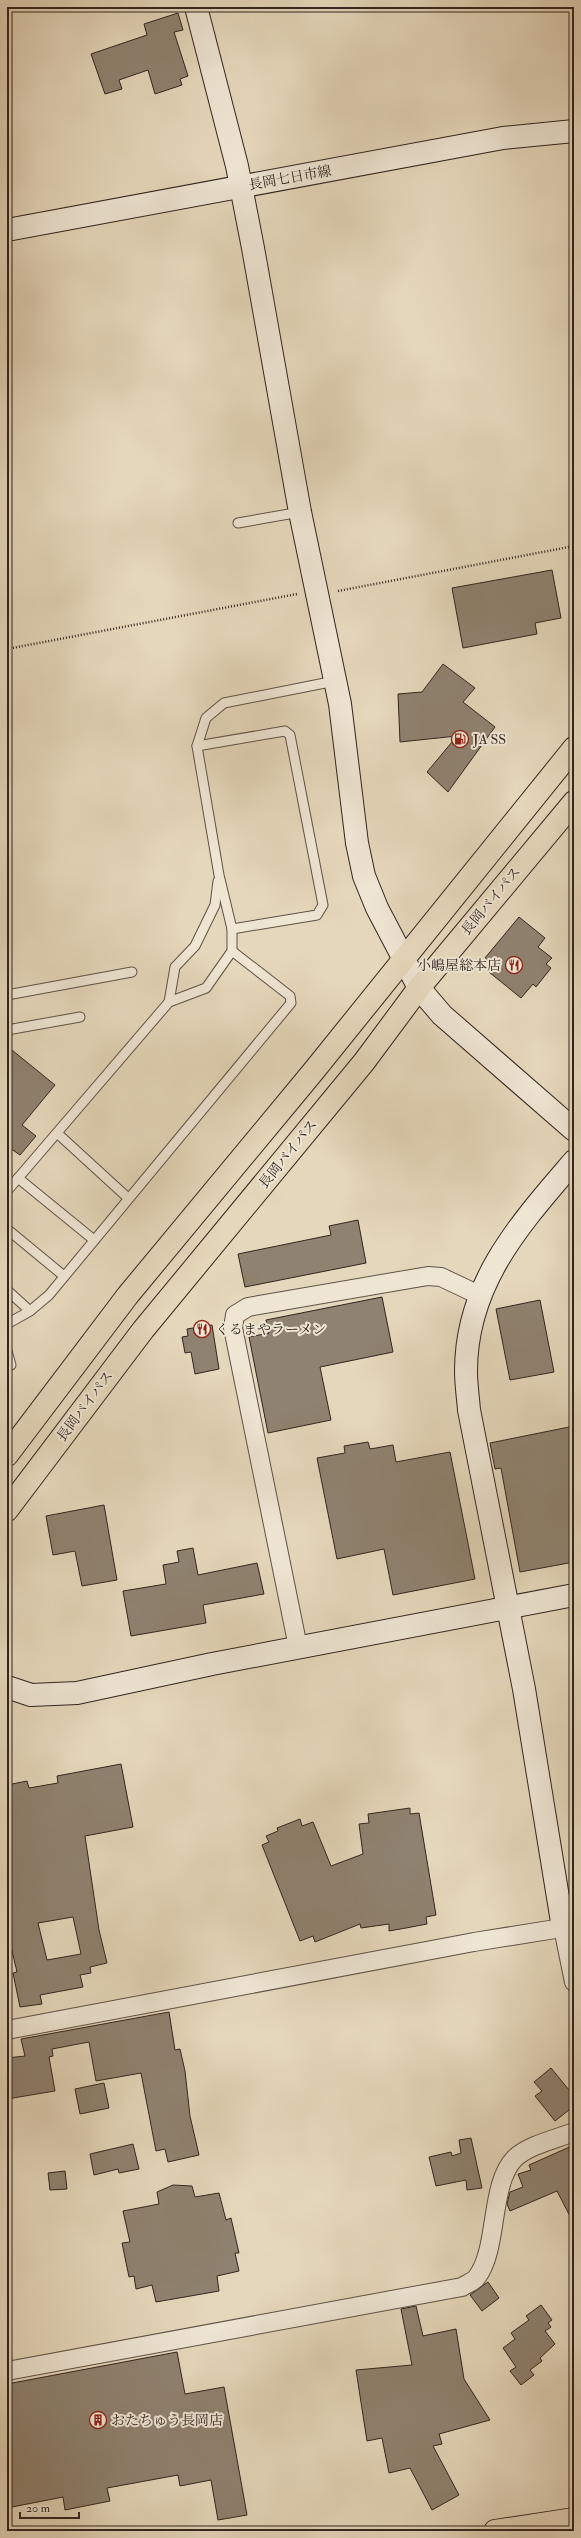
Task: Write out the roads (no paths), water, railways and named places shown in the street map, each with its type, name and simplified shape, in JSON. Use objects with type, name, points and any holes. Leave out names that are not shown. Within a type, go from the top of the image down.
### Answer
[{"type":"highway","points":[[7,1455],[128,1295],[404,960],[574,748]]},
{"type":"highway","name":"長岡バイパス","points":[[7,1510],[144,1330],[364,1062],[419,988],[574,802]]},
{"type":"highway","points":[[494,2531],[574,2519]]},
{"type":"street","points":[[196,7],[241,187],[300,512],[336,681],[357,843],[364,876],[377,908],[419,988],[442,1015],[574,1130]]},
{"type":"street","name":"長岡七日市線","points":[[7,230],[503,138],[574,131]]},
{"type":"street","points":[[574,1161],[514,1232],[495,1261],[479,1295],[470,1336],[466,1371],[469,1410],[524,1689],[568,1927],[574,1982]]},
{"type":"street","points":[[298,1648],[233,1328],[235,1314],[248,1307],[428,1276],[441,1277],[479,1295]]},
{"type":"street","points":[[7,1687],[31,1695],[77,1693],[298,1648],[574,1595]]},
{"type":"street","points":[[7,2030],[474,1942],[568,1927]]},
{"type":"street","points":[[7,2371],[462,2287],[476,2278],[484,2264],[506,2172],[516,2158],[531,2149],[574,2132]]},
{"type":"lane","points":[[238,523],[300,512]]},
{"type":"lane","points":[[7,1190],[170,1002],[206,988],[232,951],[232,929],[219,875],[197,746],[206,718],[224,703],[336,681]]},
{"type":"lane","points":[[197,746],[285,731],[290,735],[322,905],[317,915],[232,929]]},
{"type":"lane","points":[[170,1002],[175,966],[195,946],[212,912],[215,905],[219,875]]},
{"type":"lane","points":[[7,1324],[30,1311],[49,1295],[291,1003],[290,996],[232,951]]},
{"type":"lane","points":[[7,995],[132,972]]},
{"type":"lane","points":[[7,1030],[80,1017]]},
{"type":"lane","points":[[57,1134],[128,1198]]},
{"type":"lane","points":[[18,1178],[94,1240]]},
{"type":"lane","points":[[7,1229],[64,1276]]},
{"type":"lane","points":[[7,1290],[30,1311]]},
{"type":"lane","points":[[7,1351],[11,1366],[7,1366]]},
{"type":"place","name":"JA SS","points":[[460,739]]},
{"type":"place","name":"小嶋屋総本店","points":[[514,965]]},
{"type":"place","name":"くるまやラーメン","points":[[202,1329]]},
{"type":"place","name":"おたちゅう長岡店","points":[[98,2420]]}]
